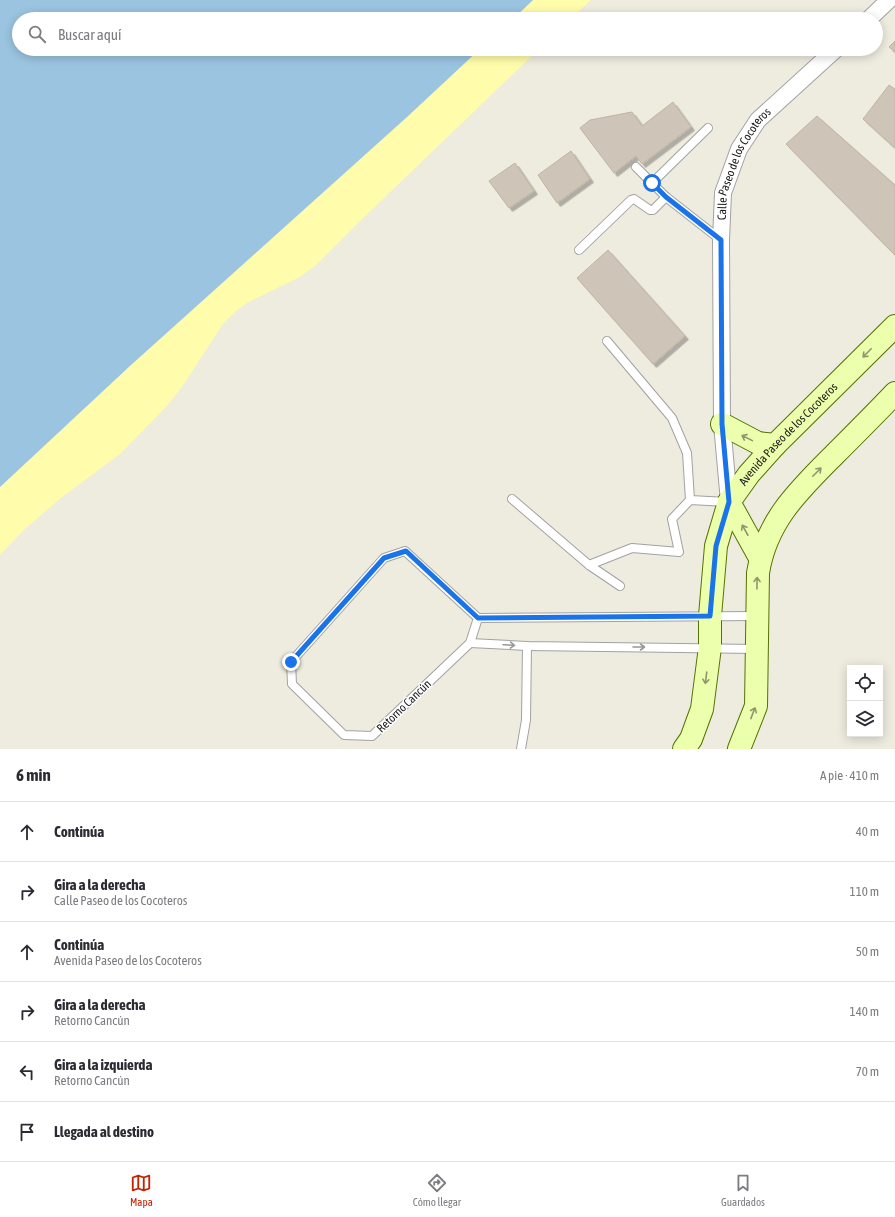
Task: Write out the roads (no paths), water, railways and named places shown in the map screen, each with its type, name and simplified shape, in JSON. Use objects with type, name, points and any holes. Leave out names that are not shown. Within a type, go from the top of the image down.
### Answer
[{"type":"main road","name":"Avenida Paseo de los Cocoteros","points":[[684,749],[692,740],[702,708],[710,647],[710,616],[716,546],[729,502],[749,474],[775,445],[895,326]]},
{"type":"main road","points":[[739,749],[756,706],[758,573],[760,558],[777,520],[798,491],[895,393]]},
{"type":"main road","points":[[722,424],[758,443],[775,445]]},
{"type":"main road","points":[[729,502],[760,558]]},
{"type":"street","points":[[876,12],[889,0]]},
{"type":"street","name":"Calle Paseo de los Cocoteros","points":[[729,502],[722,424],[722,193],[739,149],[758,120],[828,56]]},
{"type":"lane","points":[[652,183],[708,128]]},
{"type":"lane","points":[[636,167],[666,197],[721,240]]},
{"type":"lane","points":[[579,250],[631,200],[634,199],[650,210],[653,210],[666,197]]},
{"type":"lane","points":[[589,565],[632,548],[679,552],[672,519],[690,500],[686,453],[672,418],[607,341]]},
{"type":"lane","points":[[512,499],[589,565],[620,586]]},
{"type":"lane","points":[[690,500],[729,502]]},
{"type":"lane","name":"Retorno Cancún","points":[[406,551],[478,618],[470,643],[372,736],[344,734],[292,684],[291,662],[384,558],[406,551]]},
{"type":"lane","points":[[478,618],[757,616]]},
{"type":"lane","points":[[470,643],[527,646],[710,647],[758,649]]},
{"type":"lane","points":[[521,749],[526,720],[527,646]]},
{"type":"water","points":[[0,0],[533,0],[520,12],[12,12],[12,56],[472,56],[407,117],[131,365],[0,487]]}]
